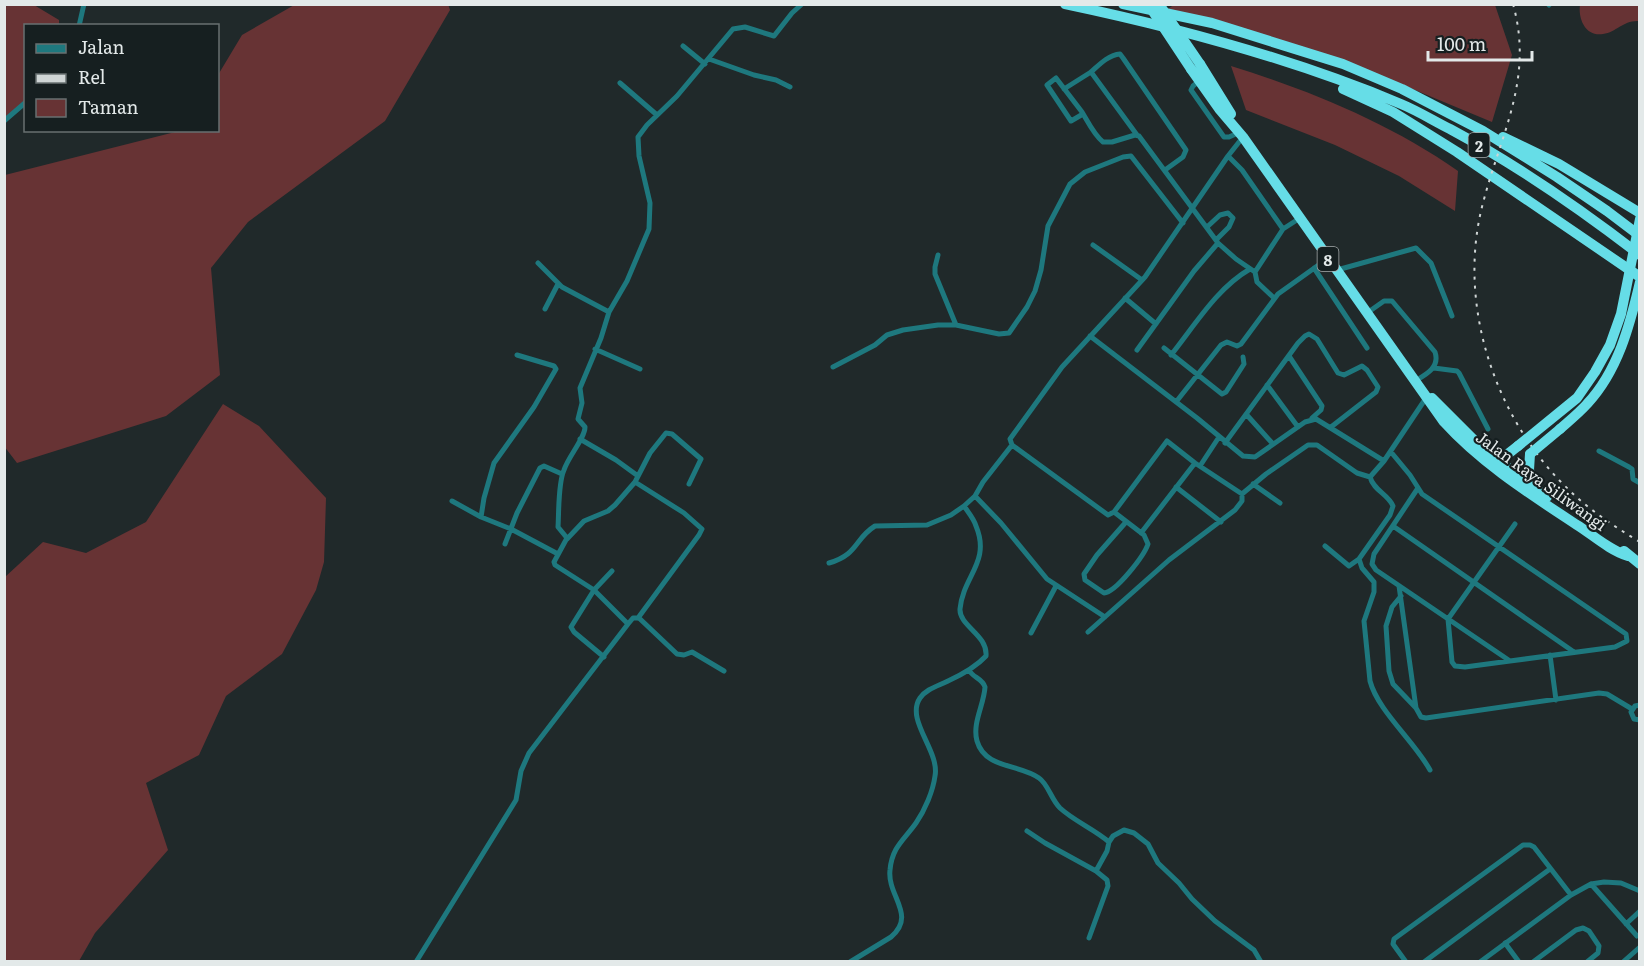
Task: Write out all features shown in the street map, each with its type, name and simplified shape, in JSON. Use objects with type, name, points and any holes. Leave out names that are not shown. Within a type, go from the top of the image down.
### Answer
[{"type":"highway","name":"2","points":[[1065,4],[1150,24],[1302,66],[1403,105],[1476,144],[1591,218],[1640,255]]},
{"type":"highway","name":"2","points":[[1122,4],[1212,23],[1343,64],[1402,89],[1483,131],[1599,205],[1640,236]]},
{"type":"highway","name":"Jalan Raya Siliwangi","points":[[1148,4],[1225,104],[1239,132]]},
{"type":"highway","name":"Jalan Raya Siliwangi","points":[[1159,4],[1195,66],[1199,81],[1239,132],[1327,259],[1451,430],[1605,544],[1640,564]]},
{"type":"highway","points":[[1302,66],[1316,79],[1393,112],[1457,152],[1640,277]]},
{"type":"highway","points":[[1483,131],[1503,137],[1558,164],[1640,213]]},
{"type":"highway","points":[[1496,464],[1577,398],[1595,372],[1610,345],[1622,314],[1640,219]]},
{"type":"highway","points":[[1507,472],[1588,403],[1605,379],[1618,354],[1631,320],[1640,282]]},
{"type":"highway","name":"Jalan Raya Siliwangi","points":[[1426,394],[1496,464]]},
{"type":"highway","points":[[1483,449],[1514,449]]},
{"type":"highway","points":[[1530,454],[1529,470],[1535,488]]},
{"type":"highway","name":"Jalan Raya Siliwangi","points":[[1507,472],[1535,488],[1601,533],[1628,556]]},
{"type":"street","points":[[79,24],[84,4]]},
{"type":"street","points":[[567,539],[558,527],[562,474],[585,428],[578,419],[582,404],[580,388],[609,312],[627,281],[649,229],[650,203],[637,141],[639,134],[673,101],[733,30],[745,27],[774,36],[802,4]]},
{"type":"street","points":[[683,46],[707,61],[770,78],[789,87]]},
{"type":"street","points":[[1064,88],[1116,54],[1120,54],[1186,150],[1183,157],[1165,170]]},
{"type":"street","points":[[1091,72],[1217,241],[1230,255],[1252,271],[1255,280],[1274,298]]},
{"type":"street","points":[[1040,89],[1056,78],[1103,142],[1112,142],[1137,135]]},
{"type":"street","points":[[1199,81],[1192,86],[1191,90],[1224,137],[1239,132]]},
{"type":"street","points":[[620,83],[657,115]]},
{"type":"street","points":[[1047,85],[1071,122],[1083,114]]},
{"type":"street","points":[[4,121],[24,104]]},
{"type":"street","points":[[1239,132],[1228,156],[1142,280],[1062,367],[1010,439],[1012,445],[1110,515],[1167,441],[1242,494]]},
{"type":"street","points":[[833,367],[862,353],[894,332],[938,324],[1008,334],[1035,291],[1049,222],[1070,184],[1091,169],[1131,156],[1183,223]]},
{"type":"street","points":[[1228,156],[1242,170],[1283,229]]},
{"type":"street","points":[[1137,350],[1194,271],[1232,224],[1233,219],[1228,213],[1223,214],[1207,227]]},
{"type":"street","points":[[1171,355],[1236,277],[1252,271],[1283,229],[1300,218]]},
{"type":"street","points":[[1093,245],[1142,280]]},
{"type":"street","points":[[1336,270],[1416,248],[1431,263],[1452,316]]},
{"type":"street","points":[[938,255],[936,273],[956,325]]},
{"type":"street","points":[[1176,402],[1223,343],[1236,346],[1241,344],[1274,298],[1327,259]]},
{"type":"street","points":[[538,263],[558,284],[609,312]]},
{"type":"street","points":[[1314,268],[1367,348]]},
{"type":"street","points":[[545,309],[558,284]]},
{"type":"street","points":[[1125,298],[1156,324]]},
{"type":"street","points":[[1367,313],[1389,300],[1435,352],[1437,358],[1434,368],[1415,381]]},
{"type":"street","points":[[1225,443],[1304,337],[1311,335],[1317,339],[1338,373],[1344,375],[1362,366],[1377,386],[1376,392],[1331,428]]},
{"type":"street","points":[[1090,336],[1239,454],[1251,458],[1321,410],[1322,406],[1289,356]]},
{"type":"street","points":[[1164,348],[1220,393],[1224,393],[1244,364],[1243,357]]},
{"type":"street","points":[[595,349],[640,369]]},
{"type":"street","points":[[481,517],[494,463],[534,406],[556,369],[554,366],[517,355]]},
{"type":"street","points":[[1434,368],[1459,374],[1488,429]]},
{"type":"street","points":[[1267,385],[1298,427]]},
{"type":"street","points":[[1370,477],[1391,452],[1426,394]]},
{"type":"street","points":[[1246,414],[1273,444]]},
{"type":"street","points":[[1310,419],[1319,420],[1384,461]]},
{"type":"street","points":[[628,624],[594,590],[555,566],[554,561],[567,539],[584,522],[612,508],[637,479],[650,453],[668,433],[701,459],[689,484]]},
{"type":"street","points":[[1141,533],[1176,487],[1219,437]]},
{"type":"street","points":[[416,962],[516,800],[520,771],[529,753],[628,624],[633,618],[638,618],[702,529],[616,460],[580,439]]},
{"type":"street","points":[[829,563],[845,557],[855,549],[870,529],[875,526],[927,525],[951,515],[975,496],[1012,445]]},
{"type":"street","points":[[1088,632],[1168,560],[1238,507],[1242,501],[1242,494],[1253,484],[1308,445],[1317,445],[1357,473],[1370,477]]},
{"type":"street","points":[[1599,451],[1629,466],[1632,469],[1632,479],[1640,483]]},
{"type":"street","points":[[1391,452],[1418,488],[1430,499],[1498,546],[1626,634],[1627,641],[1620,645],[1510,661],[1461,667],[1453,664],[1448,619],[1498,546],[1515,524]]},
{"type":"street","points":[[505,544],[519,507],[540,468],[544,466],[562,474]]},
{"type":"street","points":[[1325,546],[1349,567],[1360,558],[1390,515],[1393,506],[1391,502],[1372,486],[1370,477]]},
{"type":"street","points":[[1253,484],[1280,503]]},
{"type":"street","points":[[1176,487],[1221,522]]},
{"type":"street","points":[[1418,488],[1372,560],[1372,564],[1376,570],[1510,661]]},
{"type":"street","points":[[975,496],[1001,523],[1037,569],[1056,586],[1105,617]]},
{"type":"street","points":[[452,501],[481,517],[511,528],[558,554]]},
{"type":"street","points":[[850,962],[891,938],[902,922],[902,912],[890,881],[891,862],[899,843],[919,818],[936,773],[934,760],[917,717],[917,703],[925,693],[969,670],[984,658],[986,653],[983,643],[963,620],[960,613],[964,592],[981,553],[976,526],[964,506]]},
{"type":"street","points":[[1114,512],[1148,540],[1146,550],[1113,590],[1104,593],[1084,579],[1085,572],[1126,522]]},
{"type":"street","points":[[1393,526],[1574,652]]},
{"type":"street","points":[[1360,558],[1372,560]]},
{"type":"street","points":[[1360,558],[1362,568],[1374,582],[1374,592],[1364,621],[1372,690],[1430,770]]},
{"type":"street","points":[[604,657],[571,627],[594,590],[612,571]]},
{"type":"street","points":[[1399,585],[1418,714],[1426,718],[1603,693],[1632,709]]},
{"type":"street","points":[[1031,633],[1056,586]]},
{"type":"street","points":[[1401,596],[1392,607],[1386,626],[1389,671],[1393,684],[1416,708]]},
{"type":"street","points":[[638,618],[677,654],[684,655],[692,652],[724,671]]},
{"type":"street","points":[[1550,655],[1556,700]]},
{"type":"street","points":[[969,670],[982,681],[985,687],[976,729],[977,741],[984,752],[999,763],[1033,774],[1041,779],[1060,808],[1109,842]]},
{"type":"street","points":[[1639,704],[1632,709],[1631,716],[1640,720]]},
{"type":"street","points":[[1096,871],[1113,836],[1124,830],[1141,838],[1151,849],[1158,863],[1179,883],[1195,903],[1254,950],[1261,962]]},
{"type":"street","points":[[1027,831],[1096,871],[1109,883],[1089,938]]},
{"type":"street","points":[[1406,962],[1393,944],[1396,937],[1523,845],[1534,847],[1570,895]]},
{"type":"street","points":[[1425,962],[1550,869]]},
{"type":"street","points":[[1480,962],[1570,895],[1591,884],[1621,883],[1640,891]]},
{"type":"street","points":[[1591,884],[1637,936]]},
{"type":"street","points":[[1626,924],[1640,911]]},
{"type":"street","points":[[1533,962],[1576,930],[1583,928],[1599,946],[1598,953],[1587,962]]},
{"type":"street","points":[[1505,943],[1519,962]]},
{"type":"street","points":[[1623,962],[1640,947]]},
{"type":"green space","points":[[296,4],[448,4],[450,10],[385,121],[248,222],[211,268],[220,375],[166,416],[17,463],[4,446],[5,175],[175,132],[219,132],[219,73],[242,35]]},
{"type":"green space","points":[[1175,4],[1495,5],[1512,55],[1492,122],[1350,63],[1168,9]]},
{"type":"green space","points":[[5,5],[34,5],[59,20],[59,24],[24,24],[24,105],[5,123]]},
{"type":"green space","points":[[1580,5],[1639,5],[1639,21],[1629,22],[1608,33],[1592,33],[1584,26],[1580,15]]},
{"type":"green space","points":[[1231,66],[1291,86],[1349,110],[1432,154],[1458,171],[1455,211],[1399,176],[1335,145],[1246,110]]},
{"type":"green space","points":[[223,404],[259,426],[326,498],[324,562],[316,590],[282,654],[226,696],[199,755],[146,783],[168,850],[95,933],[79,961],[5,961],[5,577],[43,542],[86,553],[146,522]]},
{"type":"railway","points":[[1513,4],[1520,57],[1513,105],[1490,177],[1476,241],[1475,281],[1479,320],[1488,358],[1502,395],[1521,430],[1544,462],[1586,505],[1612,525],[1640,542]]}]
